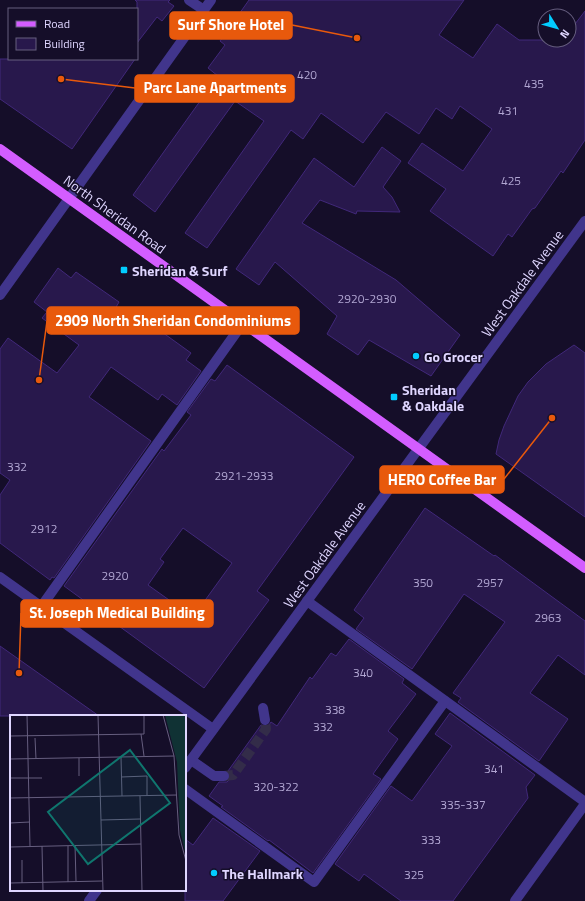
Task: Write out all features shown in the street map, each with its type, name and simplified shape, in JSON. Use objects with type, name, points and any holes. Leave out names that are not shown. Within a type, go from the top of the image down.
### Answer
[{"type":"main road","name":"North Sheridan Road","points":[[0,149],[585,568]]},
{"type":"street","points":[[189,0],[204,10]]},
{"type":"street","points":[[0,295],[3,282],[69,198],[211,0]]},
{"type":"street","name":"West Oakdale Avenue","points":[[186,767],[585,221]]},
{"type":"street","points":[[41,607],[243,323]]},
{"type":"street","points":[[0,577],[213,729]]},
{"type":"street","points":[[307,601],[585,803],[515,901]]},
{"type":"street","points":[[186,790],[314,882],[445,701]]},
{"type":"street","points":[[263,708],[265,720]]},
{"type":"street","points":[[191,760],[214,776],[224,776]]},
{"type":"street","points":[[89,901],[96,891]]},
{"type":"building","points":[[135,0],[170,0],[168,2],[174,6],[162,21],[157,17],[138,42],[138,8]]},
{"type":"building","points":[[249,0],[464,0],[439,35],[473,58],[497,24],[519,40],[537,40],[537,48],[577,48],[577,22],[585,11],[585,140],[563,173],[561,171],[512,237],[508,234],[493,256],[430,211],[446,189],[408,163],[422,143],[463,171],[492,129],[460,106],[452,119],[436,108],[419,134],[386,112],[363,143],[321,113],[303,139],[291,130],[207,248],[185,233],[264,121],[235,101],[155,212],[133,195],[218,76],[208,68],[225,45],[220,41]]},
{"type":"building","points":[[0,59],[134,60],[72,149],[0,99]]},
{"type":"building","points":[[382,147],[401,161],[383,187],[392,197],[400,212],[357,211],[356,214],[320,200],[302,223],[396,280],[460,335],[431,376],[369,340],[358,355],[327,334],[337,316],[275,262],[259,285],[236,269],[314,158],[354,187]]},
{"type":"building","points":[[58,268],[71,278],[76,272],[119,302],[115,309],[143,329],[148,322],[191,353],[186,360],[201,371],[177,405],[162,394],[158,400],[111,367],[89,397],[151,441],[54,578],[52,577],[50,580],[0,543],[0,495],[10,480],[0,473],[0,349],[8,338],[57,373],[79,345],[42,318],[47,312],[34,302]]},
{"type":"building","points":[[574,345],[585,353],[585,517],[496,454],[504,426],[518,396],[528,382],[546,364]]},
{"type":"building","points":[[227,365],[354,457],[257,591],[269,600],[204,688],[64,586],[162,449],[164,451],[191,415],[187,412],[211,379],[215,381]],"holes":[[[183,528],[232,563],[193,617],[148,585],[164,562],[160,559]]]},
{"type":"building","points":[[425,508],[494,556],[495,555],[585,621],[585,675],[558,655],[530,693],[568,719],[539,761],[458,702],[461,698],[453,693],[505,622],[464,594],[412,669],[356,629],[364,618],[354,610]]},
{"type":"building","points":[[349,639],[404,679],[402,683],[416,694],[388,731],[398,739],[373,774],[381,779],[313,873],[221,807],[223,806],[209,796],[219,782],[227,782],[229,780],[230,776],[228,771],[261,725],[266,726],[271,722],[277,726],[310,677],[312,679],[331,653],[336,656]]},
{"type":"building","points":[[0,646],[98,715],[10,715],[0,716]]},
{"type":"building","points":[[450,713],[535,775],[526,787],[528,798],[453,901],[401,901],[364,874],[359,881],[335,864],[391,786],[412,801],[452,746],[435,734]]},
{"type":"building","name":"The Hallmark","points":[[213,818],[260,851],[223,901],[185,901],[186,840],[193,845]]},
{"type":"tunnel","points":[[224,776],[233,775],[266,729],[265,720]]},
{"type":"place","name":"Surf Shore Hotel","points":[[357,38]]},
{"type":"place","name":"Parc Lane Apartments","points":[[61,79]]},
{"type":"place","name":"Sheridan & Surf","points":[[124,270]]},
{"type":"place","name":"Go Grocer","points":[[416,356]]},
{"type":"place","name":"2909 North Sheridan Condominiums","points":[[39,380]]},
{"type":"place","name":"Sheridan & Oakdale","points":[[394,397]]},
{"type":"place","name":"HERO Coffee Bar","points":[[552,418]]},
{"type":"place","name":"St. Joseph Medical Building","points":[[19,673]]},
{"type":"place","name":"The Hallmark","points":[[214,873]]}]
